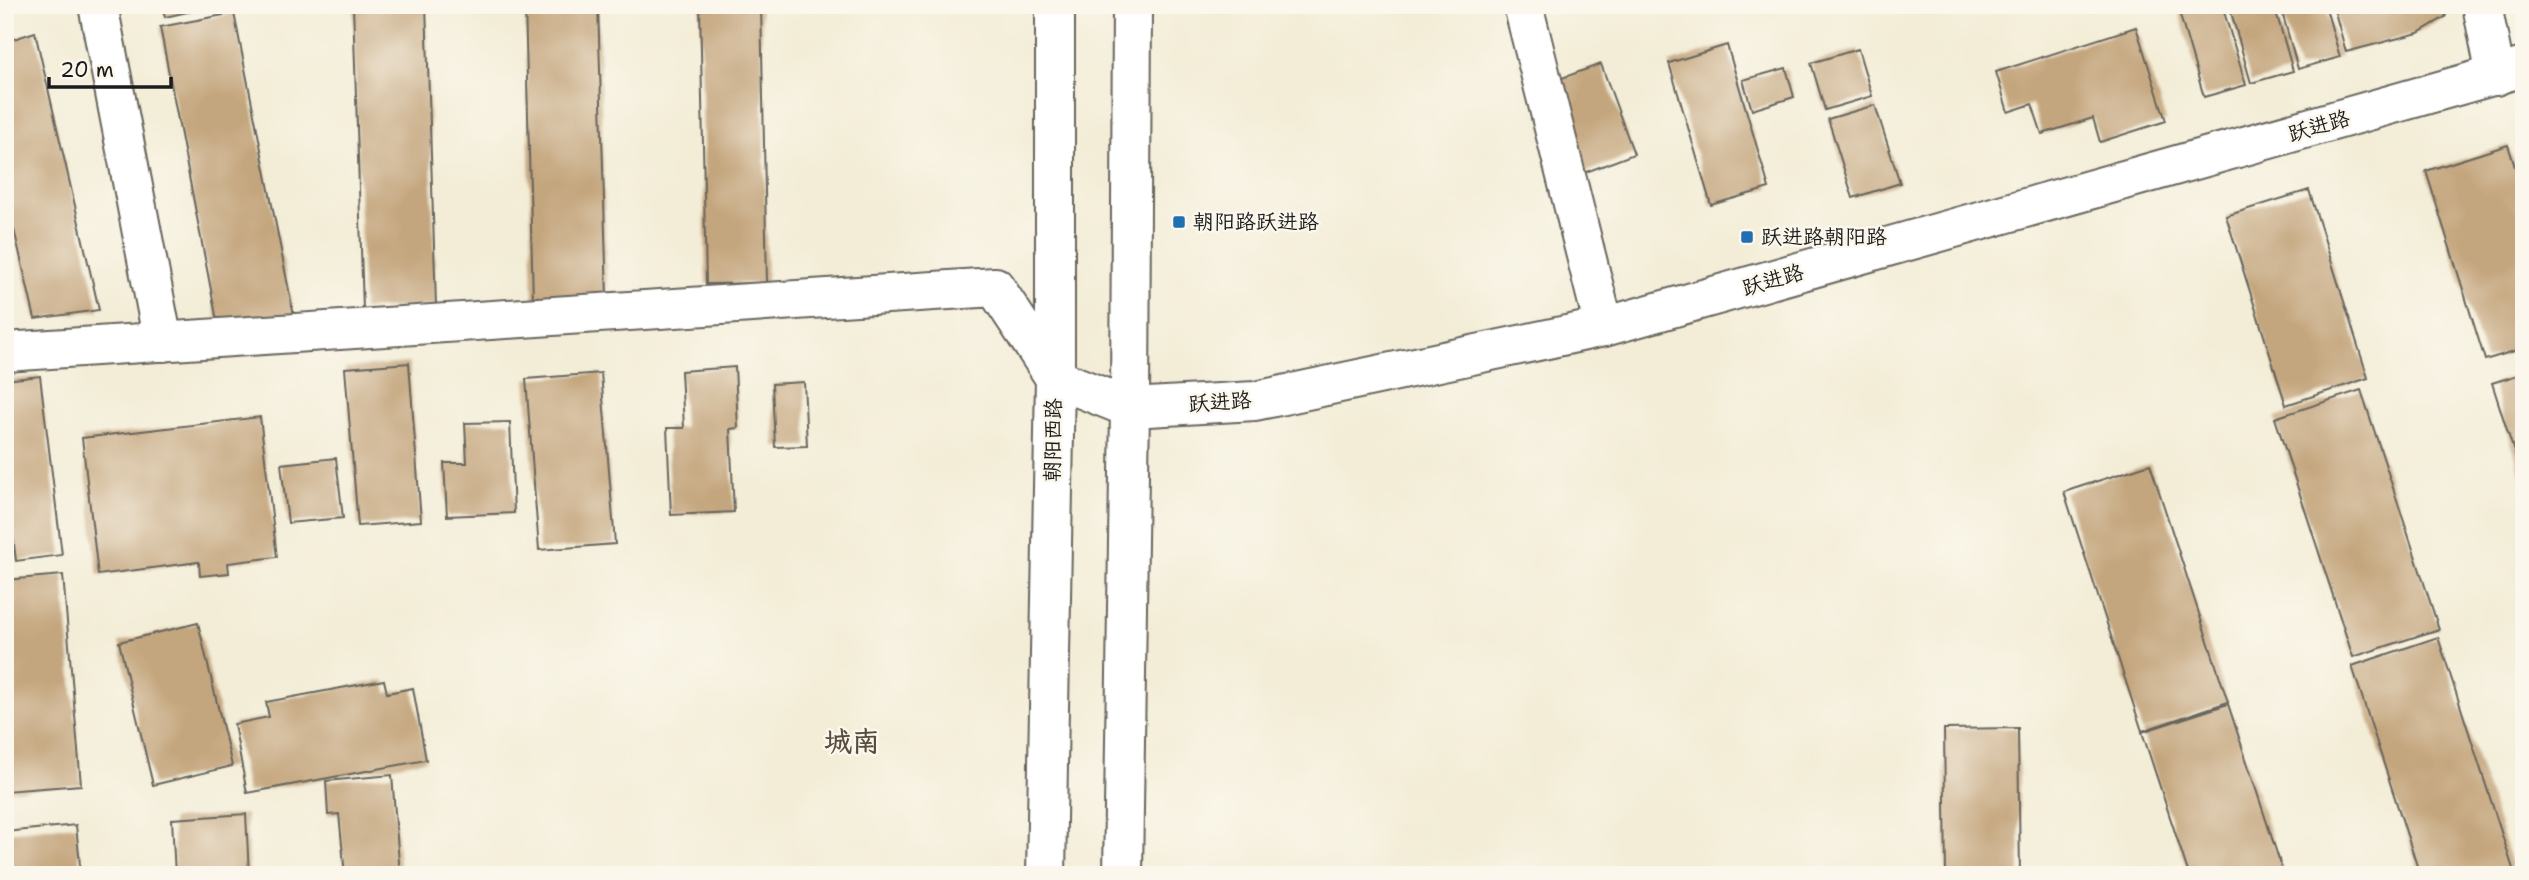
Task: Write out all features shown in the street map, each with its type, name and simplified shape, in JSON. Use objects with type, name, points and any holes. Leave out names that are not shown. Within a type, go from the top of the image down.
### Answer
[{"type":"street","points":[[98,5],[163,342]]},
{"type":"street","name":"朝阳西路","points":[[1046,875],[1055,378],[1055,5]]},
{"type":"street","points":[[1123,875],[1130,408],[1132,5]]},
{"type":"street","points":[[1523,5],[1604,327]]},
{"type":"street","points":[[2482,5],[2510,71]]},
{"type":"street","name":"跃进路","points":[[1055,378],[1130,408],[1255,401],[1604,327],[2510,71]]},
{"type":"street","points":[[5,352],[995,287],[1055,378]]},
{"type":"building","points":[[162,5],[214,5],[214,6],[165,17]]},
{"type":"building","points":[[353,5],[426,5],[436,306],[363,309]]},
{"type":"building","points":[[525,5],[598,5],[607,298],[533,300]]},
{"type":"building","points":[[700,5],[761,5],[767,283],[706,284]]},
{"type":"building","points":[[2202,5],[2222,5],[2246,85],[2204,97],[2179,12]]},
{"type":"building","points":[[2229,5],[2274,5],[2293,71],[2251,83]]},
{"type":"building","points":[[2280,5],[2325,5],[2340,57],[2298,69]]},
{"type":"building","points":[[2333,5],[2450,5],[2445,17],[2418,33],[2346,52]]},
{"type":"building","points":[[234,13],[294,316],[219,331],[160,27]]},
{"type":"building","points":[[2136,27],[2166,121],[2100,142],[2093,118],[2042,134],[2032,104],[2008,112],[1996,72]]},
{"type":"building","points":[[35,32],[99,310],[35,319],[5,191],[5,42]]},
{"type":"building","points":[[1727,45],[1769,188],[1711,205],[1669,63]]},
{"type":"building","points":[[1858,49],[1872,96],[1825,110],[1811,63]]},
{"type":"building","points":[[1601,64],[1634,154],[1581,174],[1548,83]]},
{"type":"building","points":[[1786,68],[1794,97],[1752,110],[1743,80]]},
{"type":"building","points":[[1875,105],[1900,183],[1853,198],[1828,119]]},
{"type":"building","points":[[2508,145],[2524,195],[2524,348],[2485,360],[2426,171]]},
{"type":"building","points":[[2309,190],[2368,378],[2286,405],[2226,216]]},
{"type":"building","points":[[409,363],[421,521],[358,526],[345,368]]},
{"type":"building","points":[[735,367],[738,428],[730,429],[734,512],[671,515],[667,428],[684,428],[681,371]]},
{"type":"building","points":[[601,373],[615,544],[539,550],[526,379]]},
{"type":"building","points":[[2524,373],[2524,480],[2523,480],[2492,383]]},
{"type":"building","points":[[40,376],[62,555],[16,561],[5,471],[5,380]]},
{"type":"building","points":[[804,382],[807,446],[775,447],[772,384]]},
{"type":"building","points":[[2361,390],[2439,629],[2353,657],[2275,418]]},
{"type":"building","points":[[260,417],[277,557],[228,563],[229,573],[200,576],[199,562],[98,575],[82,438]]},
{"type":"building","points":[[510,422],[514,513],[447,516],[444,463],[467,463],[465,423]]},
{"type":"building","points":[[336,458],[343,518],[288,523],[281,464]]},
{"type":"building","points":[[2150,464],[2228,702],[2142,731],[2064,492]]},
{"type":"building","points":[[63,575],[81,785],[5,791],[5,580]]},
{"type":"building","points":[[198,623],[232,766],[153,785],[119,642]]},
{"type":"building","points":[[2438,637],[2515,875],[2420,875],[2352,666]]},
{"type":"building","points":[[384,680],[387,693],[413,688],[426,760],[247,793],[234,724],[269,717],[266,702]]},
{"type":"building","points":[[2228,704],[2284,875],[2189,875],[2142,732]]},
{"type":"building","points":[[2018,728],[2020,875],[1946,875],[1944,729]]},
{"type":"building","points":[[392,775],[400,875],[345,875],[339,814],[328,815],[326,781]]},
{"type":"building","points":[[246,814],[249,875],[175,875],[172,819]]},
{"type":"building","points":[[76,825],[81,875],[5,875],[5,832]]},
{"type":"place","name":"朝阳路跃进路","points":[[1179,222]]},
{"type":"place","name":"跃进路朝阳路","points":[[1747,237]]},
{"type":"district","name":"城南","points":[[852,741]]}]
